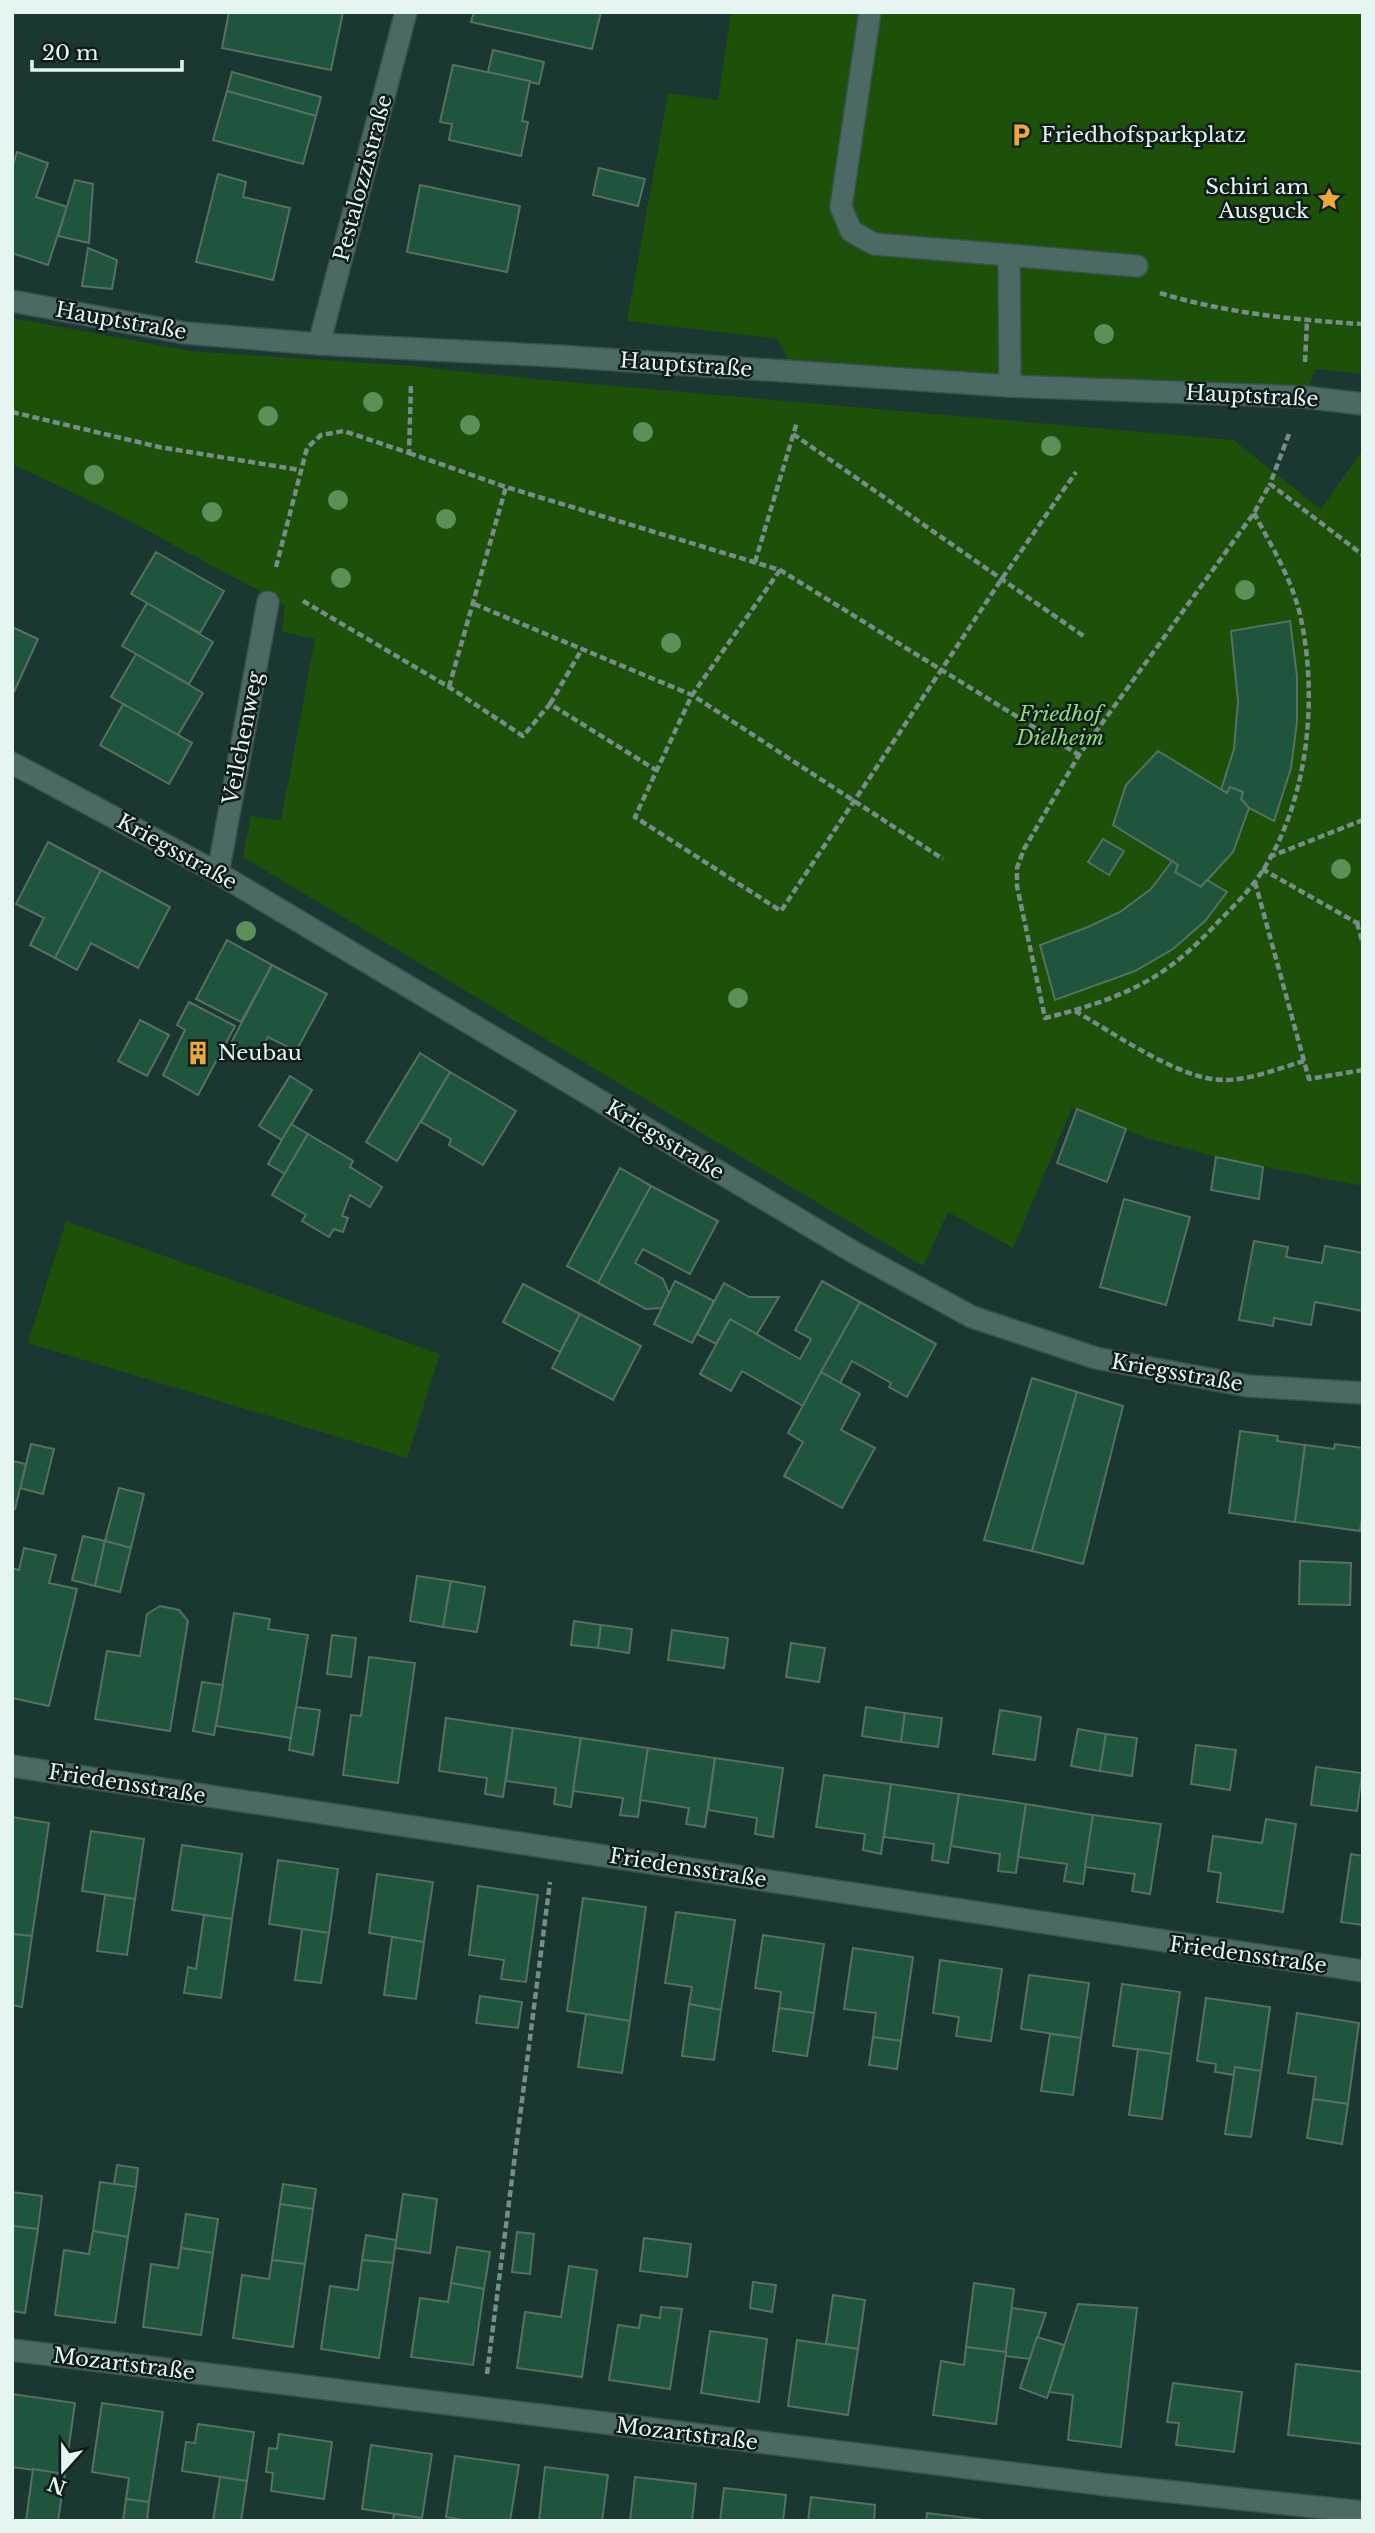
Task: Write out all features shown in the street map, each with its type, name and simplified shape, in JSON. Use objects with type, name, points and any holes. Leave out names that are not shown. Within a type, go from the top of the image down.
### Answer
[{"type":"street","name":"Pestalozzistraße","points":[[319,344],[406,12]]},
{"type":"street","points":[[870,12],[841,207],[851,231],[874,244],[1137,266]]},
{"type":"street","points":[[1009,256],[1010,386]]},
{"type":"street","name":"Hauptstraße","points":[[12,302],[185,333],[319,344],[557,356],[1010,386],[1304,397],[1363,404]]},
{"type":"street","name":"Veilchenweg","points":[[218,873],[270,592]]},
{"type":"street","name":"Kriegsstraße","points":[[12,763],[218,873],[855,1253],[972,1317],[1096,1359],[1248,1386],[1363,1392]]},
{"type":"street","name":"Friedensstraße","points":[[12,1766],[1363,1971]]},
{"type":"street","name":"Mozartstraße","points":[[12,2350],[1094,2483],[1363,2512]]},
{"type":"path","points":[[1137,266],[1144,281],[1160,293],[1197,303],[1307,321],[1363,324]]},
{"type":"path","points":[[1254,513],[1290,582],[1301,618],[1308,666],[1310,706],[1306,748],[1293,802],[1269,858],[1255,881],[1201,941],[1154,977],[1075,1011],[1045,1018],[1017,886],[1017,868],[1024,849],[1079,755],[1254,513],[1270,484],[1304,397],[1307,321]]},
{"type":"path","points":[[409,453],[411,350]]},
{"type":"path","points":[[12,412],[159,447],[300,470]]},
{"type":"path","points":[[755,562],[797,422]]},
{"type":"path","points":[[582,649],[550,704],[523,736],[449,687],[270,592],[307,447],[321,435],[344,431],[506,486],[779,570],[1079,755]]},
{"type":"path","points":[[793,435],[1085,637]]},
{"type":"path","points":[[779,570],[692,695],[635,817],[782,911],[1001,580],[1076,472]]},
{"type":"path","points":[[1270,484],[1363,555]]},
{"type":"path","points":[[449,687],[506,486]]},
{"type":"path","points":[[474,604],[692,695],[943,859]]},
{"type":"path","points":[[550,704],[656,771]]},
{"type":"path","points":[[1269,858],[1363,820]]},
{"type":"path","points":[[1262,869],[1360,923],[1363,944]]},
{"type":"path","points":[[1255,881],[1310,1079],[1363,1070]]},
{"type":"path","points":[[1075,1011],[1161,1060],[1205,1079],[1242,1078],[1304,1061]]},
{"type":"path","points":[[483,2409],[554,1848]]},
{"type":"green space","points":[[731,12],[1363,12],[1363,374],[1316,369],[1304,397],[795,373],[778,339],[627,321],[668,93],[718,100]]},
{"type":"green space","name":"Friedhof Dielheim","points":[[12,318],[191,351],[412,366],[1233,440],[1321,509],[1363,449],[1363,1186],[1216,1157],[1146,1138],[1072,1108],[1013,1248],[948,1212],[923,1266],[243,857],[251,816],[281,821],[315,639],[282,632],[285,605],[109,510],[12,464]]},
{"type":"green space","points":[[66,1221],[440,1354],[407,1458],[28,1343]]},
{"type":"building","points":[[229,12],[343,12],[331,70],[222,48]]},
{"type":"building","points":[[474,12],[601,12],[592,49],[471,22]]},
{"type":"building","points":[[493,50],[544,62],[539,84],[488,72]]},
{"type":"building","points":[[453,65],[530,81],[522,121],[528,122],[521,156],[449,140],[452,124],[440,122]]},
{"type":"building","points":[[232,72],[321,97],[316,116],[227,91]]},
{"type":"building","points":[[227,91],[316,116],[303,164],[213,140]]},
{"type":"building","points":[[17,152],[48,163],[36,197],[67,207],[48,265],[12,253],[12,168]]},
{"type":"building","points":[[599,168],[645,179],[638,206],[593,195]]},
{"type":"building","points":[[218,174],[246,182],[243,197],[290,208],[273,280],[196,262]]},
{"type":"building","points":[[75,180],[93,184],[89,243],[58,236]]},
{"type":"building","points":[[420,185],[520,206],[507,272],[407,252]]},
{"type":"building","points":[[88,248],[117,260],[112,289],[82,286]]},
{"type":"building","points":[[156,552],[224,591],[200,633],[131,594]]},
{"type":"building","points":[[147,603],[213,642],[189,684],[122,646]]},
{"type":"building","points":[[1290,621],[1297,676],[1297,722],[1291,768],[1274,821],[1249,808],[1241,799],[1243,792],[1230,787],[1227,793],[1221,790],[1234,749],[1238,701],[1231,631]]},
{"type":"building","points":[[12,627],[38,639],[14,692],[12,692]]},
{"type":"building","points":[[136,654],[203,693],[178,735],[111,697]]},
{"type":"building","points":[[123,704],[192,743],[169,784],[100,745]]},
{"type":"building","points":[[1158,751],[1227,793],[1230,787],[1243,792],[1241,799],[1249,808],[1233,852],[1201,887],[1175,872],[1178,865],[1113,825],[1126,785]]},
{"type":"building","points":[[1103,839],[1124,851],[1109,875],[1088,862]]},
{"type":"building","points":[[48,842],[101,870],[55,958],[30,945],[44,918],[16,904]]},
{"type":"building","points":[[1172,861],[1178,865],[1175,872],[1201,887],[1207,880],[1227,892],[1205,921],[1173,949],[1135,971],[1055,1000],[1040,945],[1120,912],[1151,889]]},
{"type":"building","points":[[101,870],[170,907],[138,968],[91,943],[77,970],[55,958]]},
{"type":"building","points":[[227,940],[272,965],[241,1022],[196,999]]},
{"type":"building","points":[[272,965],[327,994],[296,1051],[268,1037],[256,1058],[230,1045]]},
{"type":"building","name":"Neubau","points":[[189,1002],[235,1026],[198,1095],[163,1075],[185,1030],[177,1025]]},
{"type":"building","points":[[140,1020],[169,1035],[147,1076],[118,1061]]},
{"type":"building","points":[[420,1053],[450,1072],[397,1161],[366,1142]]},
{"type":"building","points":[[450,1072],[516,1111],[483,1165],[449,1145],[451,1139],[421,1122]]},
{"type":"building","points":[[290,1076],[312,1090],[282,1140],[259,1126]]},
{"type":"building","points":[[1077,1109],[1126,1129],[1107,1182],[1057,1163]]},
{"type":"building","points":[[291,1124],[308,1134],[285,1174],[268,1164]]},
{"type":"building","points":[[308,1134],[353,1161],[350,1167],[382,1187],[370,1207],[350,1195],[342,1216],[348,1218],[343,1232],[334,1229],[329,1237],[302,1221],[306,1215],[272,1195]]},
{"type":"building","points":[[1216,1157],[1263,1167],[1259,1199],[1211,1190]]},
{"type":"building","points":[[620,1168],[651,1186],[598,1283],[567,1266]]},
{"type":"building","points":[[651,1186],[718,1221],[690,1274],[643,1249],[635,1263],[663,1279],[669,1293],[662,1308],[646,1309],[598,1283]]},
{"type":"building","points":[[1124,1199],[1190,1217],[1166,1305],[1100,1287]]},
{"type":"building","points":[[1254,1241],[1288,1247],[1286,1257],[1322,1263],[1325,1246],[1363,1253],[1363,1311],[1315,1302],[1311,1325],[1274,1318],[1273,1326],[1239,1320]]},
{"type":"building","points":[[675,1281],[714,1301],[692,1343],[654,1324]]},
{"type":"building","points":[[822,1281],[860,1302],[803,1406],[742,1371],[731,1391],[700,1374],[730,1319],[800,1359],[811,1339],[795,1330]]},
{"type":"building","points":[[724,1283],[749,1297],[779,1297],[757,1334],[730,1319],[716,1344],[697,1334]]},
{"type":"building","points":[[523,1284],[580,1314],[560,1352],[503,1322]]},
{"type":"building","points":[[860,1302],[936,1344],[907,1397],[889,1387],[891,1383],[852,1361],[840,1383],[821,1372]]},
{"type":"building","points":[[580,1314],[641,1346],[613,1400],[552,1368]]},
{"type":"building","points":[[821,1372],[860,1394],[841,1430],[875,1448],[842,1508],[784,1476],[803,1442],[788,1433]]},
{"type":"building","points":[[1032,1378],[1077,1392],[1032,1551],[984,1540]]},
{"type":"building","points":[[1077,1392],[1123,1406],[1083,1564],[1032,1551]]},
{"type":"building","points":[[1240,1431],[1278,1436],[1277,1441],[1305,1445],[1295,1522],[1229,1513]]},
{"type":"building","points":[[31,1444],[54,1449],[43,1494],[20,1488]]},
{"type":"building","points":[[1335,1444],[1363,1448],[1363,1510],[1360,1531],[1295,1522],[1305,1445],[1334,1449]]},
{"type":"building","points":[[12,1461],[26,1464],[15,1509],[12,1509]]},
{"type":"building","points":[[119,1488],[144,1494],[131,1548],[105,1541]]},
{"type":"building","points":[[83,1536],[105,1541],[95,1586],[72,1580]]},
{"type":"building","points":[[105,1541],[131,1548],[120,1592],[95,1586]]},
{"type":"building","points":[[24,1548],[56,1555],[49,1583],[77,1589],[49,1706],[12,1698],[12,1568],[19,1570]]},
{"type":"building","points":[[1300,1561],[1351,1563],[1350,1605],[1299,1604]]},
{"type":"building","points":[[417,1576],[451,1581],[443,1627],[410,1621]]},
{"type":"building","points":[[451,1581],[485,1587],[477,1632],[443,1627]]},
{"type":"building","points":[[160,1606],[179,1610],[188,1621],[170,1731],[95,1719],[107,1651],[140,1656],[147,1614]]},
{"type":"building","points":[[234,1613],[270,1619],[268,1629],[308,1635],[291,1738],[216,1726]]},
{"type":"building","points":[[574,1621],[601,1625],[598,1648],[571,1645]]},
{"type":"building","points":[[601,1625],[632,1629],[629,1653],[598,1648]]},
{"type":"building","points":[[672,1630],[728,1638],[724,1668],[668,1660]]},
{"type":"building","points":[[332,1635],[356,1638],[351,1677],[327,1674]]},
{"type":"building","points":[[791,1643],[825,1648],[819,1682],[786,1677]]},
{"type":"building","points":[[369,1657],[415,1663],[398,1783],[343,1775],[351,1715],[361,1716]]},
{"type":"building","points":[[202,1682],[223,1685],[214,1735],[193,1731]]},
{"type":"building","points":[[296,1707],[320,1710],[313,1755],[289,1750]]},
{"type":"building","points":[[866,1707],[905,1713],[901,1742],[862,1736]]},
{"type":"building","points":[[1000,1710],[1041,1717],[1035,1760],[993,1754]]},
{"type":"building","points":[[905,1713],[942,1718],[938,1747],[901,1742]]},
{"type":"building","points":[[446,1718],[513,1728],[503,1797],[485,1794],[487,1778],[439,1771]]},
{"type":"building","points":[[513,1728],[581,1738],[571,1807],[554,1804],[556,1788],[506,1781]]},
{"type":"building","points":[[1078,1729],[1106,1734],[1100,1771],[1071,1766]]},
{"type":"building","points":[[1106,1734],[1137,1738],[1132,1776],[1100,1771]]},
{"type":"building","points":[[581,1738],[648,1748],[638,1817],[620,1815],[623,1798],[573,1791]]},
{"type":"building","points":[[1196,1745],[1236,1750],[1230,1790],[1191,1784]]},
{"type":"building","points":[[648,1748],[715,1758],[705,1827],[686,1824],[689,1808],[640,1800]]},
{"type":"building","points":[[715,1758],[783,1768],[773,1837],[755,1834],[757,1818],[708,1810]]},
{"type":"building","points":[[1316,1767],[1362,1773],[1357,1811],[1311,1805]]},
{"type":"building","points":[[824,1775],[891,1784],[881,1854],[863,1850],[865,1834],[816,1827]]},
{"type":"building","points":[[891,1784],[959,1794],[948,1863],[932,1860],[934,1844],[884,1837]]},
{"type":"building","points":[[959,1794],[1026,1804],[1016,1873],[998,1871],[1000,1854],[951,1846]]},
{"type":"building","points":[[1026,1804],[1093,1815],[1083,1884],[1064,1881],[1067,1864],[1018,1857]]},
{"type":"building","points":[[1093,1815],[1161,1824],[1150,1894],[1132,1891],[1135,1874],[1085,1867]]},
{"type":"building","points":[[12,1817],[49,1823],[32,1936],[12,1934]]},
{"type":"building","points":[[1266,1819],[1296,1824],[1283,1912],[1217,1902],[1221,1873],[1208,1871],[1213,1836],[1262,1843]]},
{"type":"building","points":[[91,1831],[144,1839],[135,1899],[82,1891]]},
{"type":"building","points":[[182,1845],[242,1854],[232,1919],[172,1910]]},
{"type":"building","points":[[1351,1854],[1363,1856],[1363,1925],[1341,1922]]},
{"type":"building","points":[[278,1860],[338,1869],[329,1933],[269,1924]]},
{"type":"building","points":[[377,1874],[433,1882],[424,1942],[369,1933]]},
{"type":"building","points":[[478,1886],[538,1895],[526,1982],[501,1979],[504,1960],[469,1955]]},
{"type":"building","points":[[105,1895],[135,1899],[127,1955],[97,1951]]},
{"type":"building","points":[[583,1898],[646,1907],[630,2021],[567,2011]]},
{"type":"building","points":[[676,1912],[735,1920],[721,2010],[689,2004],[692,1987],[665,1983]]},
{"type":"building","points":[[204,1915],[232,1919],[221,1998],[184,1993],[188,1967],[196,1969]]},
{"type":"building","points":[[302,1929],[329,1933],[321,1983],[295,1980]]},
{"type":"building","points":[[12,1934],[32,1936],[22,2007],[12,2005]]},
{"type":"building","points":[[763,1935],[824,1944],[814,2013],[779,2008],[781,1992],[755,1988]]},
{"type":"building","points":[[392,1937],[424,1942],[416,1999],[384,1995]]},
{"type":"building","points":[[853,1948],[913,1957],[901,2041],[873,2037],[876,2013],[844,2009]]},
{"type":"building","points":[[940,1960],[1002,1969],[991,2041],[956,2036],[959,2017],[933,2013]]},
{"type":"building","points":[[1029,1975],[1089,1983],[1081,2038],[1021,2029]]},
{"type":"building","points":[[1122,1984],[1180,1992],[1171,2054],[1113,2046]]},
{"type":"building","points":[[480,1996],[522,2002],[518,2028],[476,2023]]},
{"type":"building","points":[[1206,1998],[1270,2007],[1261,2071],[1235,2067],[1234,2075],[1215,2072],[1216,2064],[1197,2061]]},
{"type":"building","points":[[689,2004],[721,2010],[714,2060],[682,2056]]},
{"type":"building","points":[[779,2008],[814,2013],[807,2056],[773,2051]]},
{"type":"building","points":[[1297,2013],[1359,2023],[1348,2104],[1313,2099],[1316,2077],[1288,2073]]},
{"type":"building","points":[[586,2014],[630,2021],[622,2073],[578,2067]]},
{"type":"building","points":[[1050,2034],[1081,2038],[1073,2095],[1041,2091]]},
{"type":"building","points":[[873,2037],[901,2041],[897,2069],[869,2065]]},
{"type":"building","points":[[1138,2049],[1171,2054],[1162,2119],[1129,2115]]},
{"type":"building","points":[[1235,2067],[1261,2071],[1251,2137],[1225,2134]]},
{"type":"building","points":[[1313,2099],[1348,2104],[1342,2144],[1307,2138]]},
{"type":"building","points":[[117,2165],[138,2168],[136,2187],[114,2184]]},
{"type":"building","points":[[100,2182],[136,2187],[128,2237],[93,2231]]},
{"type":"building","points":[[283,2184],[316,2189],[313,2209],[280,2204]]},
{"type":"building","points":[[12,2192],[42,2196],[38,2229],[12,2226]]},
{"type":"building","points":[[403,2194],[437,2199],[430,2253],[395,2248]]},
{"type":"building","points":[[280,2204],[313,2209],[305,2264],[272,2260]]},
{"type":"building","points":[[186,2214],[218,2219],[213,2253],[181,2248]]},
{"type":"building","points":[[12,2226],[38,2229],[25,2313],[12,2311]]},
{"type":"building","points":[[93,2231],[128,2237],[115,2323],[55,2315],[64,2250],[89,2254]]},
{"type":"building","points":[[517,2232],[534,2234],[530,2274],[512,2272]]},
{"type":"building","points":[[366,2235],[396,2240],[393,2263],[362,2260]]},
{"type":"building","points":[[644,2238],[691,2244],[687,2277],[640,2271]]},
{"type":"building","points":[[457,2247],[490,2252],[484,2289],[451,2283]]},
{"type":"building","points":[[181,2248],[213,2253],[201,2335],[143,2327],[151,2264],[178,2268]]},
{"type":"building","points":[[272,2260],[305,2264],[293,2347],[233,2338],[242,2275],[269,2279]]},
{"type":"building","points":[[362,2260],[393,2263],[379,2358],[321,2349],[330,2286],[358,2290]]},
{"type":"building","points":[[569,2266],[597,2270],[582,2377],[517,2368],[525,2312],[561,2317]]},
{"type":"building","points":[[753,2282],[776,2285],[772,2312],[750,2308]]},
{"type":"building","points":[[451,2283],[484,2289],[473,2365],[411,2357],[420,2298],[448,2302]]},
{"type":"building","points":[[974,2283],[1014,2289],[1006,2352],[966,2347]]},
{"type":"building","points":[[833,2295],[865,2300],[858,2349],[826,2344]]},
{"type":"building","points":[[1078,2304],[1137,2308],[1121,2447],[1068,2440],[1073,2395],[1049,2392]]},
{"type":"building","points":[[661,2307],[682,2309],[670,2389],[609,2380],[618,2325],[639,2328],[641,2315],[660,2318]]},
{"type":"building","points":[[1012,2308],[1046,2313],[1030,2359],[1005,2356]]},
{"type":"building","points":[[710,2331],[767,2339],[759,2402],[701,2393]]},
{"type":"building","points":[[1037,2337],[1064,2345],[1047,2398],[1020,2388]]},
{"type":"building","points":[[797,2340],[858,2349],[848,2415],[788,2406]]},
{"type":"building","points":[[966,2347],[1006,2352],[996,2424],[933,2415],[941,2361],[964,2365]]},
{"type":"building","points":[[1296,2364],[1363,2372],[1363,2444],[1288,2435]]},
{"type":"building","points":[[1173,2383],[1242,2392],[1234,2452],[1176,2445],[1179,2423],[1167,2422]]},
{"type":"building","points":[[12,2394],[75,2403],[65,2474],[12,2467]]},
{"type":"building","points":[[102,2403],[163,2412],[149,2502],[126,2499],[129,2478],[92,2472]]},
{"type":"building","points":[[198,2424],[254,2432],[247,2481],[182,2471],[186,2442],[195,2443]]},
{"type":"building","points":[[279,2434],[332,2442],[324,2499],[271,2491],[273,2473],[266,2472],[269,2448],[277,2449]]},
{"type":"building","points":[[371,2445],[432,2454],[422,2518],[362,2509]]},
{"type":"building","points":[[455,2456],[519,2465],[510,2521],[468,2521],[446,2517]]},
{"type":"building","points":[[545,2467],[608,2475],[602,2521],[539,2521]]},
{"type":"building","points":[[33,2469],[65,2474],[58,2521],[26,2521]]},
{"type":"building","points":[[220,2477],[247,2481],[241,2521],[213,2521]]},
{"type":"building","points":[[635,2477],[696,2484],[692,2521],[630,2521]]},
{"type":"building","points":[[724,2488],[786,2495],[783,2521],[720,2521]]},
{"type":"building","points":[[811,2497],[875,2505],[874,2521],[808,2521]]},
{"type":"building","points":[[126,2499],[149,2502],[147,2521],[123,2521]]},
{"type":"building","points":[[927,2513],[991,2521],[926,2521]]},
{"type":"building","points":[[394,2514],[422,2518],[422,2521],[393,2521]]},
{"type":"place","name":"Friedhofsparkplatz","points":[[1021,135]]},
{"type":"place","name":"Schiri am Ausguck","points":[[1329,199]]},
{"type":"place","name":"Neubau","points":[[198,1053]]}]
